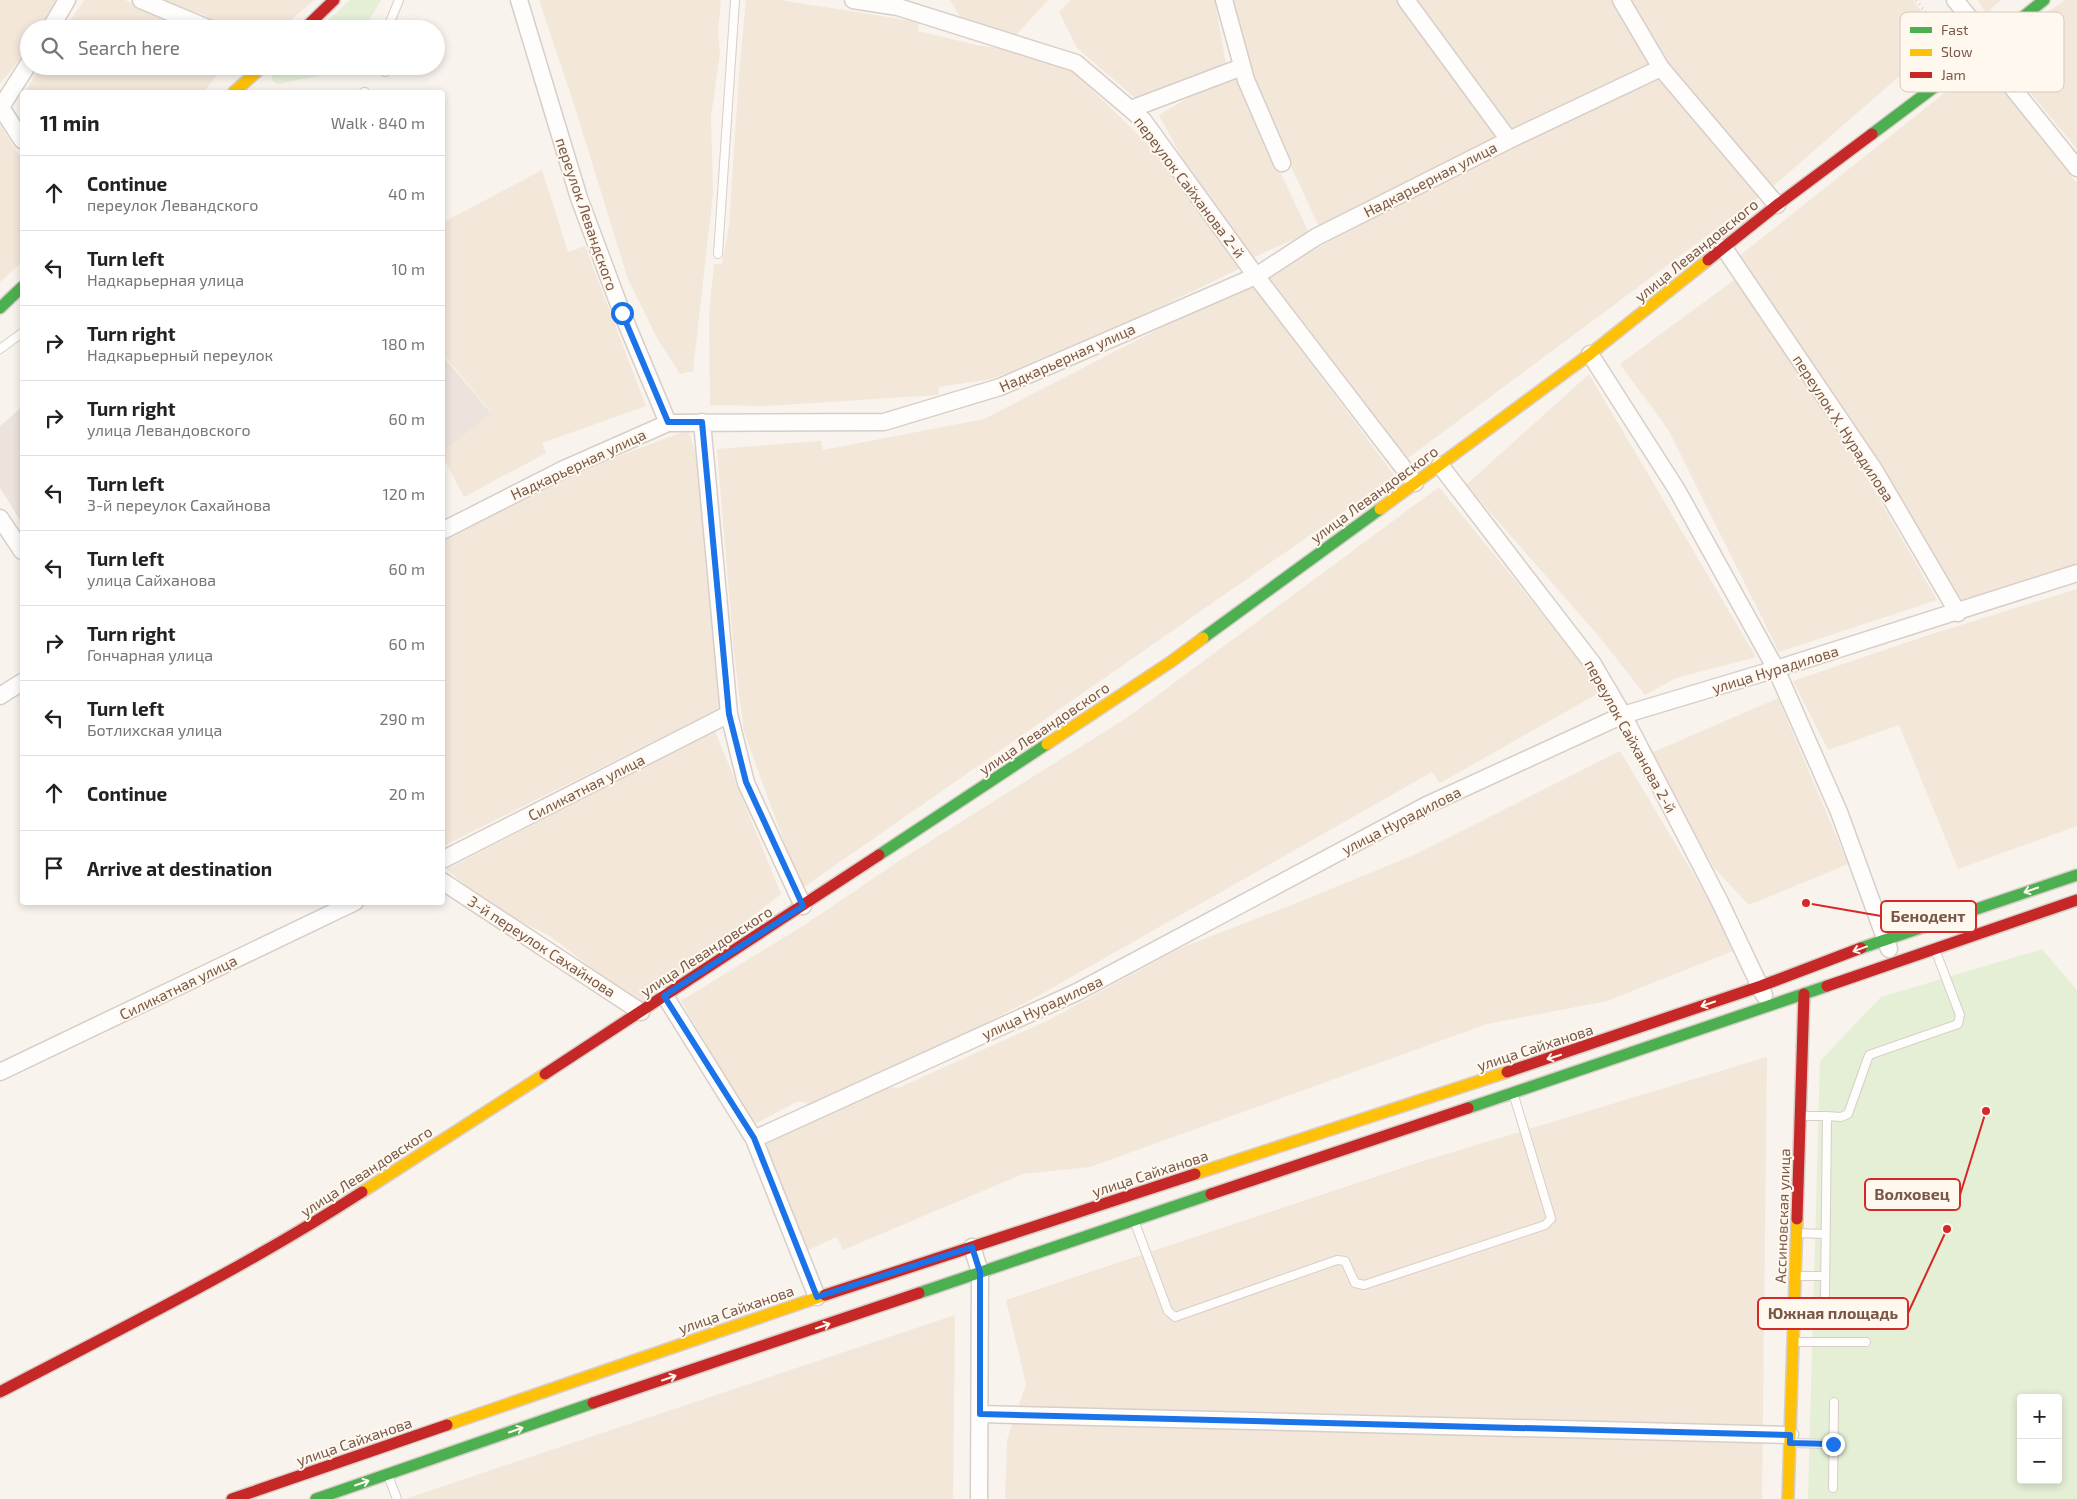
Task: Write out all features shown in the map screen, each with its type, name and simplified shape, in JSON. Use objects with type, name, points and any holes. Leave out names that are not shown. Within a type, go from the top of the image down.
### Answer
[{"type":"main road","points":[[313,20],[334,0]]},
{"type":"main road","name":"улица Левандовского","points":[[2029,12],[2044,0]]},
{"type":"main road","points":[[237,90],[251,75]]},
{"type":"main road","name":"улица Левандовского","points":[[0,1392],[232,1270],[300,1232],[803,906],[1172,661],[1590,354],[1777,205],[1928,92]]},
{"type":"main road","points":[[0,308],[20,289]]},
{"type":"main road","name":"улица Сайханова","points":[[232,1499],[817,1297],[1568,1052],[1761,986],[1886,939],[2077,875]]},
{"type":"main road","points":[[316,1499],[980,1272],[1513,1094],[2077,900]]},
{"type":"main road","name":"Ассиновская улица","points":[[1788,1499],[1804,994]]},
{"type":"street","points":[[55,20],[67,0]]},
{"type":"street","points":[[141,0],[189,20]]},
{"type":"street","name":"переулок Левандского","points":[[519,0],[579,198],[622,313],[668,422]]},
{"type":"street","name":"переулок Сайханова 2-й","points":[[853,0],[898,7],[1076,63],[1131,109],[1143,120],[1256,276],[1415,483]]},
{"type":"street","points":[[1224,0],[1246,80],[1282,163]]},
{"type":"street","points":[[1406,0],[1508,140]]},
{"type":"street","points":[[1621,0],[1661,68],[1777,205]]},
{"type":"street","points":[[1955,0],[1963,12]]},
{"type":"street","points":[[1131,109],[1242,67]]},
{"type":"street","name":"Надкарьерная улица","points":[[445,529],[564,469],[668,422],[884,422],[1000,387],[1256,276],[1316,237],[1508,140],[1661,68]]},
{"type":"street","points":[[20,137],[1,107],[21,75]]},
{"type":"street","points":[[2020,92],[2077,168]]},
{"type":"street","name":"переулок Х. Нурадилова","points":[[1724,248],[1875,471],[1958,612]]},
{"type":"street","points":[[1590,354],[1677,490],[1776,669],[1839,812],[1893,963]]},
{"type":"street","points":[[702,422],[729,714],[746,782],[803,906]]},
{"type":"street","name":"переулок Сайханова 2-й","points":[[1440,465],[1593,664],[1623,715],[1720,902],[1769,1006]]},
{"type":"street","points":[[0,518],[20,547]]},
{"type":"street","name":"улица Нурадилова","points":[[754,1138],[1077,992],[1427,805],[1623,715],[1776,669],[2077,573]]},
{"type":"street","points":[[0,696],[20,683]]},
{"type":"street","name":"Силикатная улица","points":[[445,858],[729,714]]},
{"type":"street","name":"3-й переулок Сахайнова","points":[[445,883],[641,1012]]},
{"type":"street","name":"Силикатная улица","points":[[0,1072],[349,905]]},
{"type":"street","points":[[664,996],[754,1138],[817,1297]]},
{"type":"street","points":[[972,1247],[980,1272],[979,1499]]},
{"type":"street","points":[[980,1414],[1790,1439]]},
{"type":"lane","points":[[391,20],[399,0]]},
{"type":"lane","points":[[718,254],[735,0]]},
{"type":"lane","points":[[0,349],[20,334]]},
{"type":"lane","points":[[1800,1116],[1841,1117],[1848,1114],[1869,1055],[1958,1024],[1960,1015],[1935,948]]},
{"type":"lane","points":[[1134,1221],[1168,1311],[1175,1317],[1337,1260],[1345,1261],[1355,1283],[1364,1285],[1545,1225],[1551,1219],[1513,1094]]},
{"type":"lane","points":[[1825,1298],[1827,1116]]},
{"type":"lane","points":[[1796,1233],[1825,1234]]},
{"type":"lane","points":[[1795,1276],[1825,1276]]},
{"type":"lane","points":[[1793,1342],[1866,1342]]},
{"type":"lane","points":[[1833,1488],[1834,1402]]},
{"type":"lane","points":[[1790,1439],[1833,1444]]},
{"type":"lane","points":[[388,1474],[397,1499]]},
{"type":"path","points":[[1916,0],[1925,12]]},
{"type":"shaded area","points":[[0,0],[62,0],[50,20],[20,20],[20,59],[0,84]]},
{"type":"shaded area","points":[[84,0],[125,0],[170,20],[71,20]]},
{"type":"shaded area","points":[[158,0],[314,0],[291,20],[211,20],[205,15]]},
{"type":"shaded area","points":[[539,0],[721,0],[718,31],[720,52],[711,117],[713,193],[693,371],[680,374],[657,338],[628,279],[572,98]]},
{"type":"shaded area","points":[[746,0],[780,0],[919,22],[918,31],[976,45],[1019,51],[1069,67],[1171,167],[1243,267],[1062,354],[991,379],[938,387],[939,395],[765,406],[710,405],[709,315],[714,264],[722,264],[729,226]]},
{"type":"shaded area","points":[[950,0],[1048,0],[1017,34],[963,21]]},
{"type":"shaded area","points":[[1071,0],[1215,0],[1226,65],[1140,102],[1077,48],[1059,12]]},
{"type":"shaded area","points":[[1232,0],[1400,0],[1502,140],[1319,227],[1259,97]]},
{"type":"shaded area","points":[[1417,0],[1617,0],[1655,65],[1515,132]]},
{"type":"shaded area","points":[[1627,0],[1913,0],[1922,12],[1900,12],[1900,76],[1771,188],[1662,60]]},
{"type":"shaded area","points":[[1978,0],[2001,0],[1987,12]]},
{"type":"shaded area","points":[[2065,0],[2077,0],[2077,149],[2030,92],[2064,92],[2064,12],[2048,12]]},
{"type":"shaded area","points":[[1233,72],[1309,233],[1252,258],[1190,173],[1159,115]]},
{"type":"shaded area","points":[[1661,72],[1766,192],[1408,458],[1262,279],[1407,198]]},
{"type":"shaded area","points":[[35,75],[216,75],[205,90],[26,90]]},
{"type":"shaded area","points":[[1946,92],[2004,92],[2077,183],[2077,565],[1964,604],[1791,330],[1738,257]]},
{"type":"shaded area","points":[[0,125],[20,157],[20,264],[0,282]]},
{"type":"shaded area","points":[[542,170],[568,252],[585,246],[646,406],[542,443],[546,453],[464,497],[445,461],[445,450],[491,412],[445,356],[445,221]]},
{"type":"shaded area","points":[[1741,275],[1797,356],[1937,600],[1779,652],[1669,431],[1620,364]]},
{"type":"shaded area","points":[[1250,282],[1395,476],[801,889],[744,732],[734,654],[717,449],[821,441],[823,450],[984,419]]},
{"type":"shaded area","points":[[445,359],[491,413],[445,450]]},
{"type":"shaded area","points":[[1589,374],[1756,657],[1676,678],[1645,695],[1597,634],[1466,485]]},
{"type":"shaded area","points":[[20,409],[20,520],[0,488],[0,426]]},
{"type":"shaded area","points":[[688,430],[703,475],[719,709],[445,845],[445,538],[566,476]]},
{"type":"shaded area","points":[[1439,487],[1584,665],[1599,693],[1440,783],[1432,772],[1038,996],[957,1038],[809,1104],[798,1101],[753,1125],[681,1001],[806,924],[902,859],[1128,717]]},
{"type":"shaded area","points":[[2077,589],[2077,826],[1958,869],[1899,725],[1828,750],[1793,681],[1929,635]]},
{"type":"shaded area","points":[[1778,698],[1848,864],[1749,905],[1714,868],[1649,754]]},
{"type":"shaded area","points":[[715,731],[781,894],[639,1004],[550,936],[487,905],[447,869]]},
{"type":"shaded area","points":[[1620,751],[1738,949],[1607,1001],[1487,1024],[1090,1167],[1023,1174],[843,1250],[837,1237],[808,1250],[764,1142],[890,1087],[898,1088],[1049,1020],[1178,949],[1414,855]]},
{"type":"shaded area","points":[[1767,1057],[1762,1499],[1005,1499],[1007,1440],[1026,1384],[1006,1300],[1420,1162]]},
{"type":"shaded area","points":[[955,1315],[953,1499],[405,1499]]},
{"type":"green space","points":[[350,0],[381,0],[369,20],[329,20]]},
{"type":"green space","points":[[271,75],[322,75],[278,84],[273,81]]},
{"type":"green space","points":[[2042,949],[2077,990],[2077,1499],[1808,1499],[1820,1061],[1881,997]]},
{"type":"traffic: fast","points":[[2029,12],[2044,0]]},
{"type":"traffic: fast","points":[[1872,134],[1928,92]]},
{"type":"traffic: fast","points":[[0,308],[20,289]]},
{"type":"traffic: fast","points":[[1203,638],[1380,509]]},
{"type":"traffic: fast","points":[[879,855],[1047,744]]},
{"type":"traffic: fast","points":[[1861,948],[2077,875]]},
{"type":"traffic: fast","points":[[1468,1108],[1827,986]]},
{"type":"traffic: fast","points":[[919,1293],[1211,1194]]},
{"type":"traffic: fast","points":[[316,1499],[593,1403]]},
{"type":"traffic: slow","points":[[236,90],[253,75]]},
{"type":"traffic: slow","points":[[1380,509],[1590,354],[1708,260]]},
{"type":"traffic: slow","points":[[1047,744],[1172,661],[1203,638]]},
{"type":"traffic: slow","points":[[1195,1174],[1507,1072]]},
{"type":"traffic: slow","points":[[362,1192],[545,1074]]},
{"type":"traffic: slow","points":[[1788,1499],[1797,1219]]},
{"type":"traffic: slow","points":[[447,1425],[825,1295]]},
{"type":"traffic: jam","points":[[313,20],[334,0]]},
{"type":"traffic: jam","points":[[1708,260],[1777,205],[1872,134]]},
{"type":"traffic: jam","points":[[545,1074],[879,855]]},
{"type":"traffic: jam","points":[[1827,986],[2077,900]]},
{"type":"traffic: jam","points":[[1507,1072],[1761,986],[1861,948]]},
{"type":"traffic: jam","points":[[1797,1219],[1804,994]]},
{"type":"traffic: jam","points":[[1211,1194],[1468,1108]]},
{"type":"traffic: jam","points":[[825,1295],[1195,1174]]},
{"type":"traffic: jam","points":[[0,1392],[229,1271],[318,1220],[362,1192]]},
{"type":"traffic: jam","points":[[593,1403],[919,1293]]},
{"type":"traffic: jam","points":[[232,1499],[447,1425]]},
{"type":"place","name":"Бенодент","points":[[1806,903]]},
{"type":"place","name":"Волховец","points":[[1986,1111]]},
{"type":"place","name":"Южная площадь","points":[[1947,1229]]},
{"type":"route","points":[[622,313],[668,422],[702,422],[729,714],[746,782],[803,906],[664,996],[754,1138],[817,1297],[972,1247],[980,1272],[980,1414],[1790,1435],[1790,1443],[1833,1444]]}]
